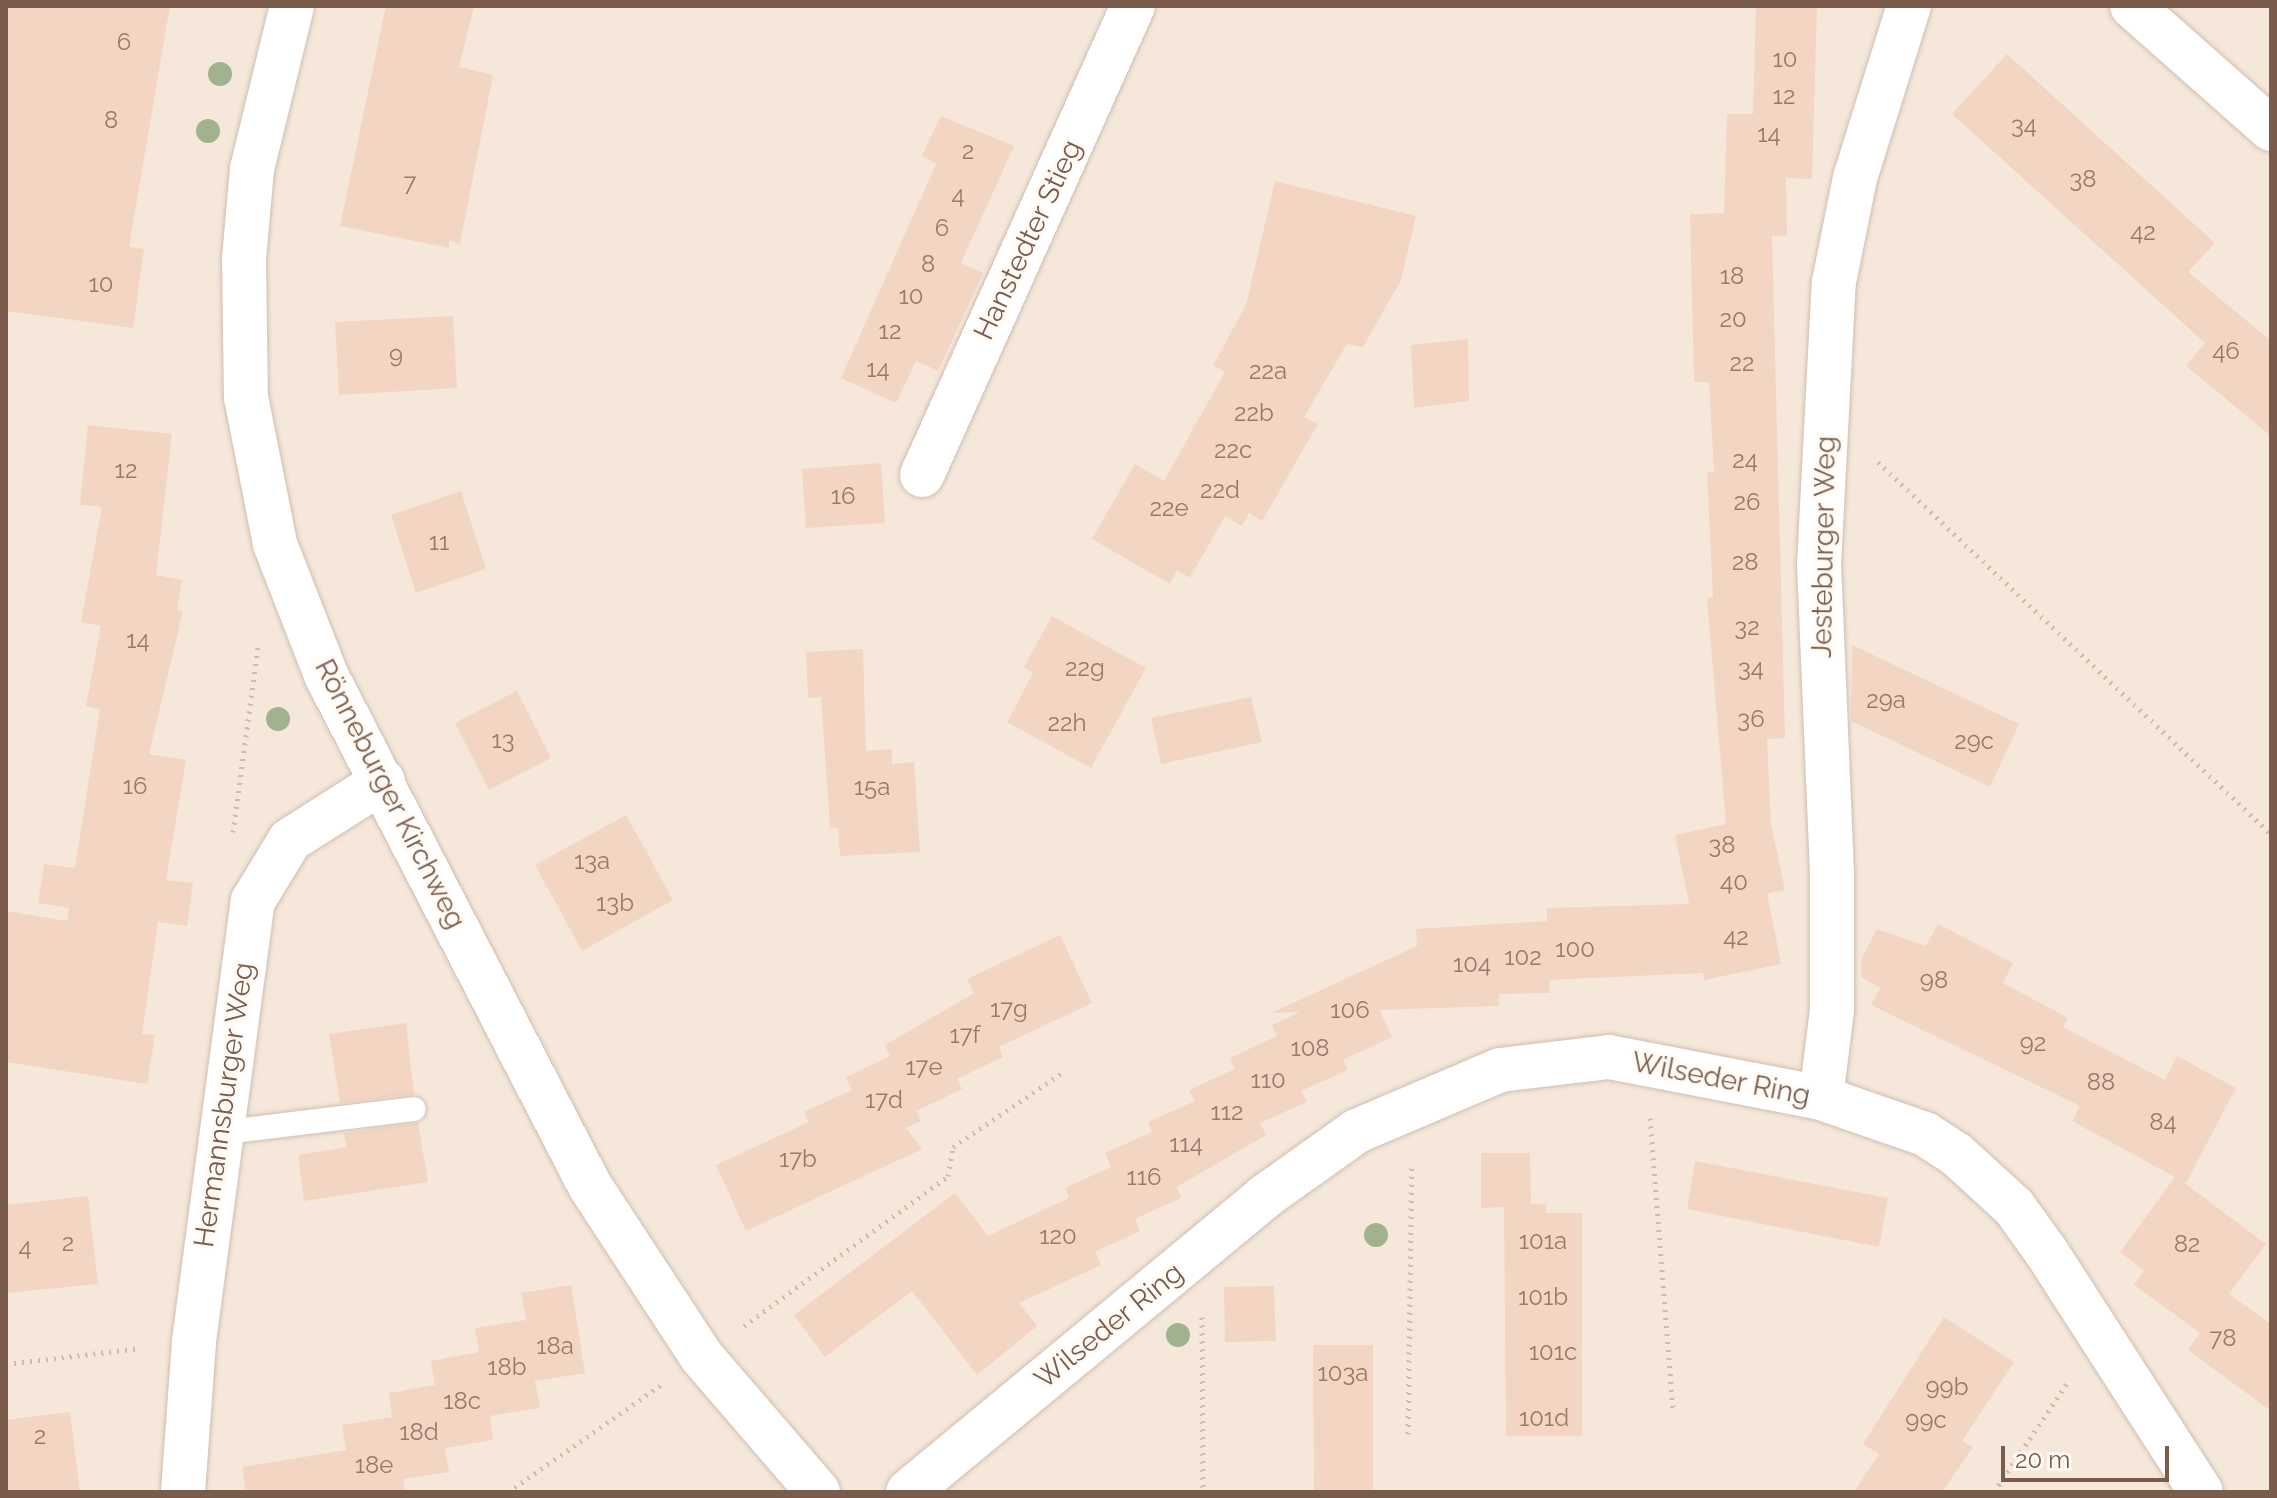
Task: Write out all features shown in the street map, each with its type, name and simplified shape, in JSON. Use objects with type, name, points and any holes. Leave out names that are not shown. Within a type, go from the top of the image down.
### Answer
[{"type":"street","name":"Rönneburger Kirchweg","points":[[292,6],[252,169],[244,259],[247,409],[275,544],[326,675],[590,1186],[702,1357],[818,1492]]},
{"type":"street","name":"Hanstedter Stieg","points":[[922,475],[1133,6]]},
{"type":"street","name":"Jesteburger Weg","points":[[1821,1098],[1832,1010],[1832,874],[1819,564],[1834,282],[1863,149],[1909,6]]},
{"type":"street","points":[[2132,6],[2271,129]]},
{"type":"street","name":"Hermannsburger Weg","points":[[183,1492],[194,1341],[219,1133],[253,901],[290,840],[383,781]]},
{"type":"street","name":"Wilseder Ring","points":[[908,1492],[1322,1154],[1399,1110],[1514,1067],[1648,1060],[1821,1098],[1925,1134],[1985,1177],[2047,1253],[2201,1492]]},
{"type":"lane","points":[[219,1133],[414,1109]]},
{"type":"path","points":[[1878,462],[2271,834]]},
{"type":"path","points":[[253,901],[233,832],[260,632]]},
{"type":"path","points":[[1648,1060],[1673,1412]]},
{"type":"path","points":[[508,1492],[702,1357],[948,1176],[953,1147],[1062,1073]]},
{"type":"path","points":[[1399,1110],[1412,1148],[1408,1434]]},
{"type":"path","points":[[1187,1263],[1202,1304],[1203,1492]]},
{"type":"path","points":[[6,1364],[194,1341]]},
{"type":"path","points":[[1994,1492],[2071,1377],[2108,1348]]},
{"type":"shaded area","points":[[6,6],[2271,6],[2271,1492],[6,1492]]},
{"type":"building","points":[[6,6],[170,6],[129,247],[144,249],[133,328],[6,311]]},
{"type":"building","points":[[386,6],[474,6],[459,67],[493,75],[460,244],[449,241],[449,248],[340,226]]},
{"type":"building","points":[[1756,6],[1817,6],[1812,179],[1786,178],[1787,236],[1772,236],[1785,738],[1767,739],[1771,824],[1785,890],[1767,894],[1781,964],[1704,980],[1703,973],[1549,980],[1550,993],[1499,994],[1499,1006],[1379,1010],[1392,1037],[1343,1060],[1348,1070],[1301,1091],[1307,1102],[1260,1123],[1266,1135],[1177,1187],[1181,1198],[1135,1219],[1140,1231],[1095,1252],[1101,1265],[1019,1303],[1037,1326],[977,1375],[912,1291],[825,1357],[794,1315],[955,1193],[988,1236],[1069,1198],[1065,1188],[1111,1167],[1105,1153],[1152,1132],[1148,1122],[1195,1101],[1189,1090],[1235,1069],[1230,1058],[1277,1036],[1272,1025],[1300,1012],[1271,1013],[1417,946],[1416,929],[1547,921],[1547,908],[1689,904],[1675,835],[1726,824],[1707,598],[1713,597],[1707,472],[1714,472],[1709,382],[1694,382],[1690,214],[1724,213],[1727,114],[1753,114]]},
{"type":"building","points":[[2007,54],[2215,243],[2188,272],[2271,341],[2271,436],[2186,366],[2205,343],[1952,114]]},
{"type":"building","points":[[941,116],[1014,146],[961,263],[983,273],[938,371],[916,361],[896,403],[841,378],[936,164],[922,156]]},
{"type":"building","points":[[1275,181],[1416,216],[1401,280],[1363,347],[1347,344],[1304,417],[1318,424],[1262,521],[1249,513],[1242,526],[1225,516],[1190,578],[1177,570],[1170,584],[1092,539],[1135,464],[1164,481],[1225,372],[1213,365],[1246,305]]},
{"type":"building","points":[[453,316],[457,388],[339,395],[335,322]]},
{"type":"building","points":[[1468,339],[1469,401],[1414,408],[1411,345]]},
{"type":"building","points":[[88,425],[172,434],[156,575],[182,580],[177,610],[183,611],[149,754],[186,760],[166,880],[193,883],[187,926],[158,922],[142,1034],[155,1035],[147,1084],[6,1062],[6,911],[67,921],[69,908],[38,903],[44,864],[75,868],[100,709],[86,706],[101,626],[81,622],[102,507],[80,505]]},
{"type":"building","points":[[881,463],[885,523],[806,528],[802,469]]},
{"type":"building","points":[[461,491],[486,569],[416,593],[391,515]]},
{"type":"building","points":[[1052,616],[1146,668],[1091,768],[1007,722],[1033,673],[1024,667]]},
{"type":"building","points":[[1852,645],[2019,724],[1990,787],[1851,721]]},
{"type":"building","points":[[863,649],[866,751],[892,749],[892,764],[914,762],[920,852],[840,856],[838,828],[830,828],[821,697],[808,698],[806,652]]},
{"type":"building","points":[[517,691],[551,758],[489,790],[455,723]]},
{"type":"building","points":[[1251,697],[1262,742],[1161,764],[1151,718]]},
{"type":"building","points":[[626,815],[673,900],[582,951],[535,865]]},
{"type":"building","points":[[1938,924],[2013,963],[2003,983],[2068,1018],[2063,1027],[2165,1080],[2177,1056],[2236,1088],[2186,1183],[2178,1178],[2266,1244],[2229,1294],[2271,1324],[2271,1411],[2188,1350],[2200,1333],[2134,1285],[2144,1271],[2120,1252],[2175,1177],[2072,1121],[2080,1106],[1871,1005],[1880,988],[1861,977],[1861,960],[1877,929],[1926,946]]},
{"type":"building","points":[[1060,935],[1092,1003],[999,1047],[1003,1057],[957,1079],[962,1089],[916,1111],[921,1121],[906,1128],[922,1149],[746,1231],[716,1165],[809,1122],[804,1112],[852,1090],[846,1077],[890,1056],[885,1045],[974,993],[967,979]]},
{"type":"building","points":[[406,1023],[414,1094],[340,1103],[329,1034]]},
{"type":"building","points":[[418,1123],[428,1182],[304,1201],[298,1155],[347,1147],[344,1133]]},
{"type":"building","points":[[1481,1153],[1530,1153],[1531,1204],[1546,1204],[1546,1213],[1582,1213],[1582,1436],[1506,1436],[1504,1207],[1481,1208]]},
{"type":"building","points":[[1695,1161],[1888,1198],[1879,1247],[1687,1209]]},
{"type":"building","points":[[88,1196],[98,1284],[6,1293],[6,1205]]},
{"type":"building","points":[[571,1285],[585,1373],[535,1381],[540,1408],[490,1416],[493,1440],[445,1448],[449,1472],[403,1479],[405,1492],[245,1492],[243,1467],[346,1450],[342,1425],[392,1417],[389,1393],[435,1385],[431,1361],[479,1352],[475,1328],[526,1320],[521,1293]]},
{"type":"building","points":[[1274,1286],[1276,1341],[1225,1342],[1224,1287]]},
{"type":"building","points":[[1944,1317],[2014,1362],[1962,1441],[1973,1447],[1942,1492],[1854,1492],[1879,1454],[1863,1444]]},
{"type":"building","points":[[1313,1345],[1373,1345],[1373,1492],[1314,1492]]},
{"type":"building","points":[[70,1412],[80,1492],[6,1492],[6,1420]]}]
